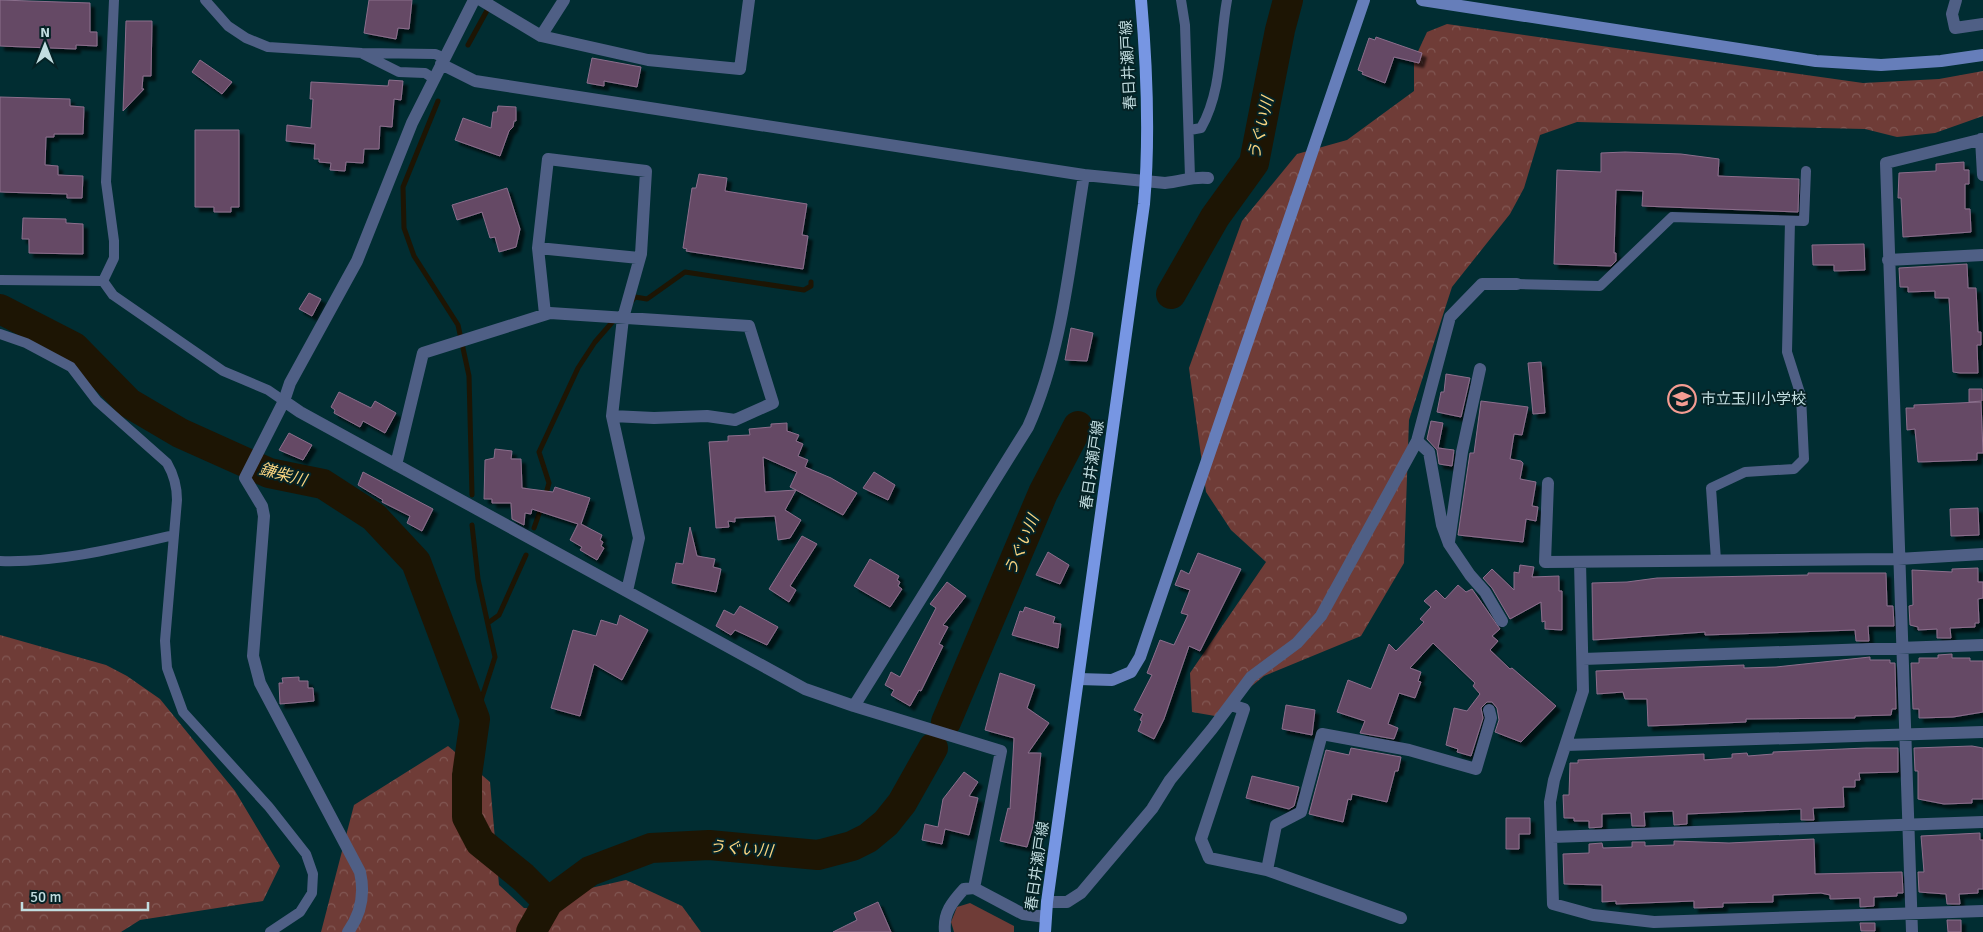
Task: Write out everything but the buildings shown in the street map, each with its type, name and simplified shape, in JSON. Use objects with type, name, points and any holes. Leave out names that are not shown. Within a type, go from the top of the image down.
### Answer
[{"type":"main road","name":"春日井瀬戸線","points":[[1045,932],[1047,902],[1139,249],[1146,182],[1146,54],[1141,0]]},
{"type":"street","points":[[348,932],[361,903],[363,882],[360,872],[260,683],[253,656],[264,516],[262,506],[245,478],[284,401],[290,383],[357,261],[412,123],[433,78],[474,0]]},
{"type":"street","points":[[481,0],[542,36],[648,60],[740,69],[750,0]]},
{"type":"street","points":[[542,36],[564,0]]},
{"type":"street","points":[[1079,679],[1112,680],[1131,672],[1140,657],[1364,0]]},
{"type":"street","points":[[1422,0],[1816,61],[1881,65],[1941,61],[1983,55]]},
{"type":"street","points":[[1956,0],[1952,14],[1955,28],[1983,24]]},
{"type":"street","points":[[443,61],[475,81],[1084,175],[1146,182],[1177,182],[1190,177],[1208,178]]},
{"type":"street","points":[[1912,932],[1886,162],[1982,139],[1983,175]]},
{"type":"street","points":[[545,314],[538,248],[548,159],[646,171],[639,258],[623,318],[612,416],[638,538],[626,591]]},
{"type":"street","points":[[854,706],[1028,428],[1042,397],[1055,340],[1084,175]]},
{"type":"street","points":[[538,248],[639,258]]},
{"type":"street","points":[[1888,260],[1983,256]]},
{"type":"street","points":[[1047,902],[1067,902],[1081,893],[1152,809],[1170,780],[1251,677],[1297,643],[1321,616],[1417,441],[1450,317],[1482,284],[1517,284]]},
{"type":"street","points":[[396,465],[423,353],[545,314],[749,326],[773,403],[735,420],[707,416],[654,418],[612,416]]},
{"type":"street","points":[[1449,544],[1462,452],[1480,369]]},
{"type":"street","points":[[284,401],[300,412],[396,465],[804,688],[854,706],[1001,751],[974,888]]},
{"type":"street","points":[[1417,441],[1429,452],[1442,525],[1449,544],[1470,575],[1485,592],[1502,621]]},
{"type":"street","points":[[1548,483],[1545,562],[1898,559],[1983,554]]},
{"type":"street","points":[[1580,562],[1583,691],[1554,780],[1550,802],[1553,904],[1593,915],[1654,922],[1983,910]]},
{"type":"street","points":[[1583,659],[1983,645]]},
{"type":"street","points":[[1231,704],[1244,709],[1201,839],[1208,858],[1266,870],[1401,918]]},
{"type":"street","points":[[1266,870],[1276,825],[1300,812],[1322,734],[1409,750],[1476,769],[1491,718],[1489,710]]},
{"type":"street","points":[[1566,745],[1983,732]]},
{"type":"street","points":[[1552,838],[1983,822]]},
{"type":"street","points":[[946,932],[944,923],[949,905],[964,889],[974,888],[1023,914],[1046,917]]},
{"type":"lane","points":[[103,281],[114,258],[114,241],[106,182],[114,0]]},
{"type":"lane","points":[[205,0],[234,30],[246,38],[268,47],[362,54],[400,52],[435,54],[443,61]]},
{"type":"lane","points":[[1180,0],[1185,25],[1190,130],[1190,177]]},
{"type":"lane","points":[[1190,130],[1201,128],[1208,115],[1220,61],[1226,0]]},
{"type":"lane","points":[[362,54],[399,72],[425,73],[433,78]]},
{"type":"lane","points":[[1517,284],[1600,286],[1672,218],[1804,221],[1806,172]]},
{"type":"lane","points":[[1716,560],[1711,488],[1745,472],[1794,469],[1804,459],[1801,396],[1787,352],[1790,221]]},
{"type":"lane","points":[[0,280],[103,281]]},
{"type":"lane","points":[[103,281],[113,295],[224,371],[268,390],[284,401]]},
{"type":"lane","points":[[0,334],[26,343],[71,368],[97,401],[167,462],[177,489],[165,641],[167,668],[183,712],[269,807],[306,854],[313,874],[312,893],[300,912],[270,932]]},
{"type":"lane","points":[[0,561],[26,562],[129,545],[174,535]]},
{"type":"green space","points":[[1447,24],[1863,83],[1939,79],[1983,71],[1983,116],[1935,133],[1897,137],[1865,129],[1577,122],[1540,135],[1524,188],[1510,214],[1452,287],[1409,420],[1404,563],[1361,636],[1264,676],[1215,716],[1192,712],[1190,673],[1266,562],[1231,530],[1206,492],[1189,368],[1242,221],[1297,154],[1347,140],[1414,91],[1414,60],[1427,32]]},
{"type":"green space","points":[[0,635],[106,665],[127,676],[160,699],[235,791],[280,866],[263,901],[140,920],[121,932],[0,932]]},
{"type":"green space","points":[[448,746],[490,782],[499,885],[524,908],[547,909],[573,892],[626,880],[682,906],[701,932],[321,932],[354,805]]},
{"type":"green space","points":[[970,903],[1014,926],[1014,932],[954,932],[951,922],[957,907]]},
{"type":"waterway","name":"うぐい川","points":[[1171,294],[1215,217],[1254,163],[1280,30],[1288,0]]},
{"type":"waterway","points":[[468,45],[490,5]]},
{"type":"waterway","points":[[438,101],[403,187],[404,228],[414,256],[458,325],[469,376],[472,495]]},
{"type":"waterway","points":[[631,302],[635,297],[647,299],[685,272],[804,290],[811,286],[811,282]]},
{"type":"waterway","name":"鎌柴川","points":[[0,309],[74,347],[129,403],[180,433],[269,473],[323,484],[374,517],[416,562],[475,719],[467,775],[467,817],[480,842],[523,877],[548,902]]},
{"type":"waterway","points":[[545,497],[549,483],[539,452],[578,368],[595,342],[615,319]]},
{"type":"waterway","name":"うぐい川","points":[[946,722],[1043,493],[1078,426]]},
{"type":"waterway","points":[[534,528],[542,505]]},
{"type":"waterway","points":[[472,525],[478,579],[495,657],[475,719]]},
{"type":"waterway","points":[[488,623],[499,615],[526,555]]},
{"type":"waterway","name":"うぐい川","points":[[531,932],[548,902],[590,871],[651,848],[709,845],[818,855],[852,846],[868,838],[886,823],[902,803],[933,748]]},
{"type":"place","name":"市立玉川小学校","points":[[1682,399]]}]
